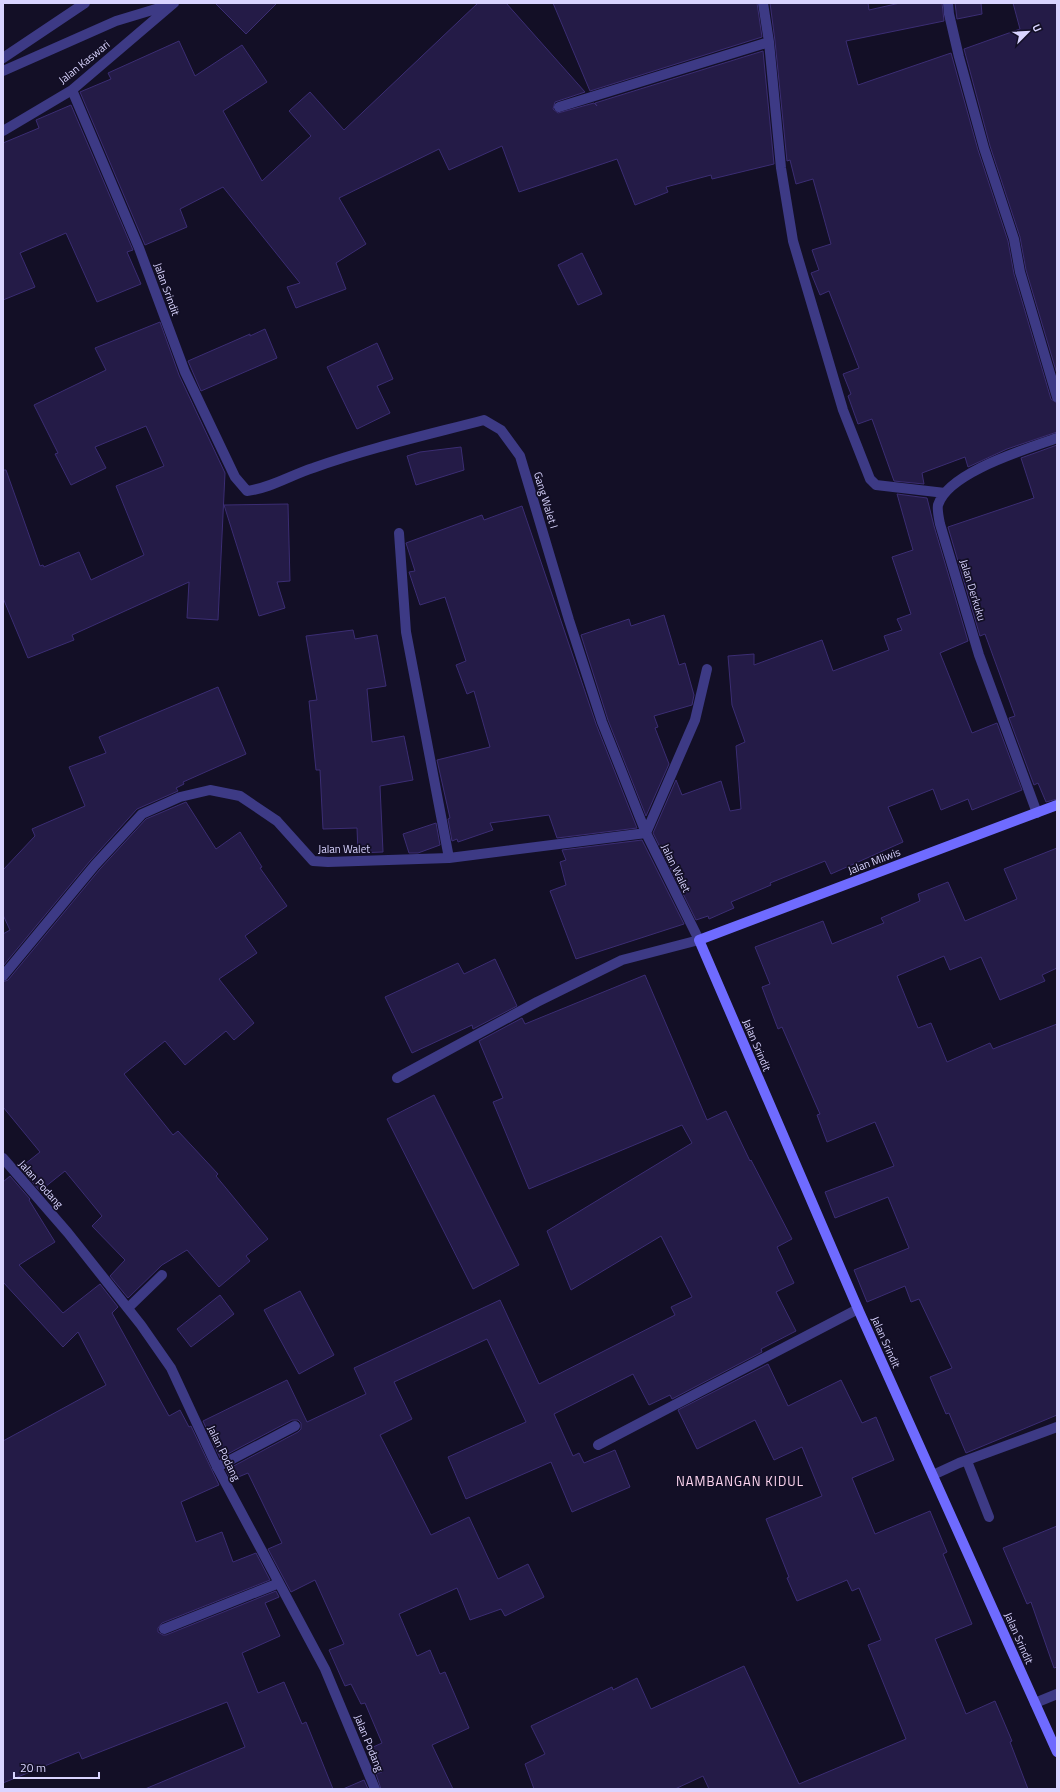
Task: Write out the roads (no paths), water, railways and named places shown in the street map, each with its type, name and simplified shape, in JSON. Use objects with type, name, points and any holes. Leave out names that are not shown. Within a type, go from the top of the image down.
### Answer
[{"type":"street","points":[[3,58],[85,3]]},
{"type":"street","points":[[3,71],[116,21],[174,3]]},
{"type":"street","name":"Jalan Kaswari","points":[[3,131],[72,90],[174,3]]},
{"type":"street","points":[[763,3],[770,42],[781,168],[793,241],[843,410],[870,479],[876,485],[945,493],[966,476],[997,461],[1057,438]]},
{"type":"street","points":[[948,3],[949,14],[959,57],[984,148],[1014,239],[1020,272],[1057,397]]},
{"type":"street","points":[[559,107],[770,42]]},
{"type":"street","name":"Jalan Srindit","points":[[72,90],[139,248],[185,372],[235,476],[248,491]]},
{"type":"street","name":"Gang Walet I","points":[[248,491],[263,489],[312,468],[387,445],[484,420],[501,430],[520,456],[602,722],[646,833]]},
{"type":"street","name":"Jalan Derkuku","points":[[945,493],[938,506],[940,524],[980,655],[1037,813]]},
{"type":"street","points":[[399,534],[406,632],[449,858]]},
{"type":"street","points":[[646,833],[695,720],[707,669]]},
{"type":"street","name":"Jalan Walet","points":[[3,976],[95,865],[142,814],[180,797],[210,790],[240,796],[277,821],[313,861],[328,862],[449,858],[646,833],[699,940]]},
{"type":"street","name":"Jalan Mliwis","points":[[699,940],[1057,805]]},
{"type":"street","points":[[397,1078],[537,1002],[622,960],[699,940]]},
{"type":"street","name":"Jalan Srindit","points":[[699,940],[858,1309],[1057,1752]]},
{"type":"street","name":"Jalan Podang","points":[[3,1158],[68,1233],[128,1308],[171,1368],[217,1467],[325,1669],[375,1789]]},
{"type":"street","points":[[128,1308],[162,1275]]},
{"type":"street","points":[[598,1445],[858,1309]]},
{"type":"street","points":[[217,1467],[295,1426]]},
{"type":"street","points":[[933,1476],[967,1461],[1057,1427]]},
{"type":"street","points":[[967,1461],[989,1517]]},
{"type":"street","points":[[164,1629],[279,1583]]},
{"type":"street","points":[[1035,1702],[1057,1694]]},
{"type":"district","name":"NAMBANGAN KIDUL","points":[[740,1481]]}]
